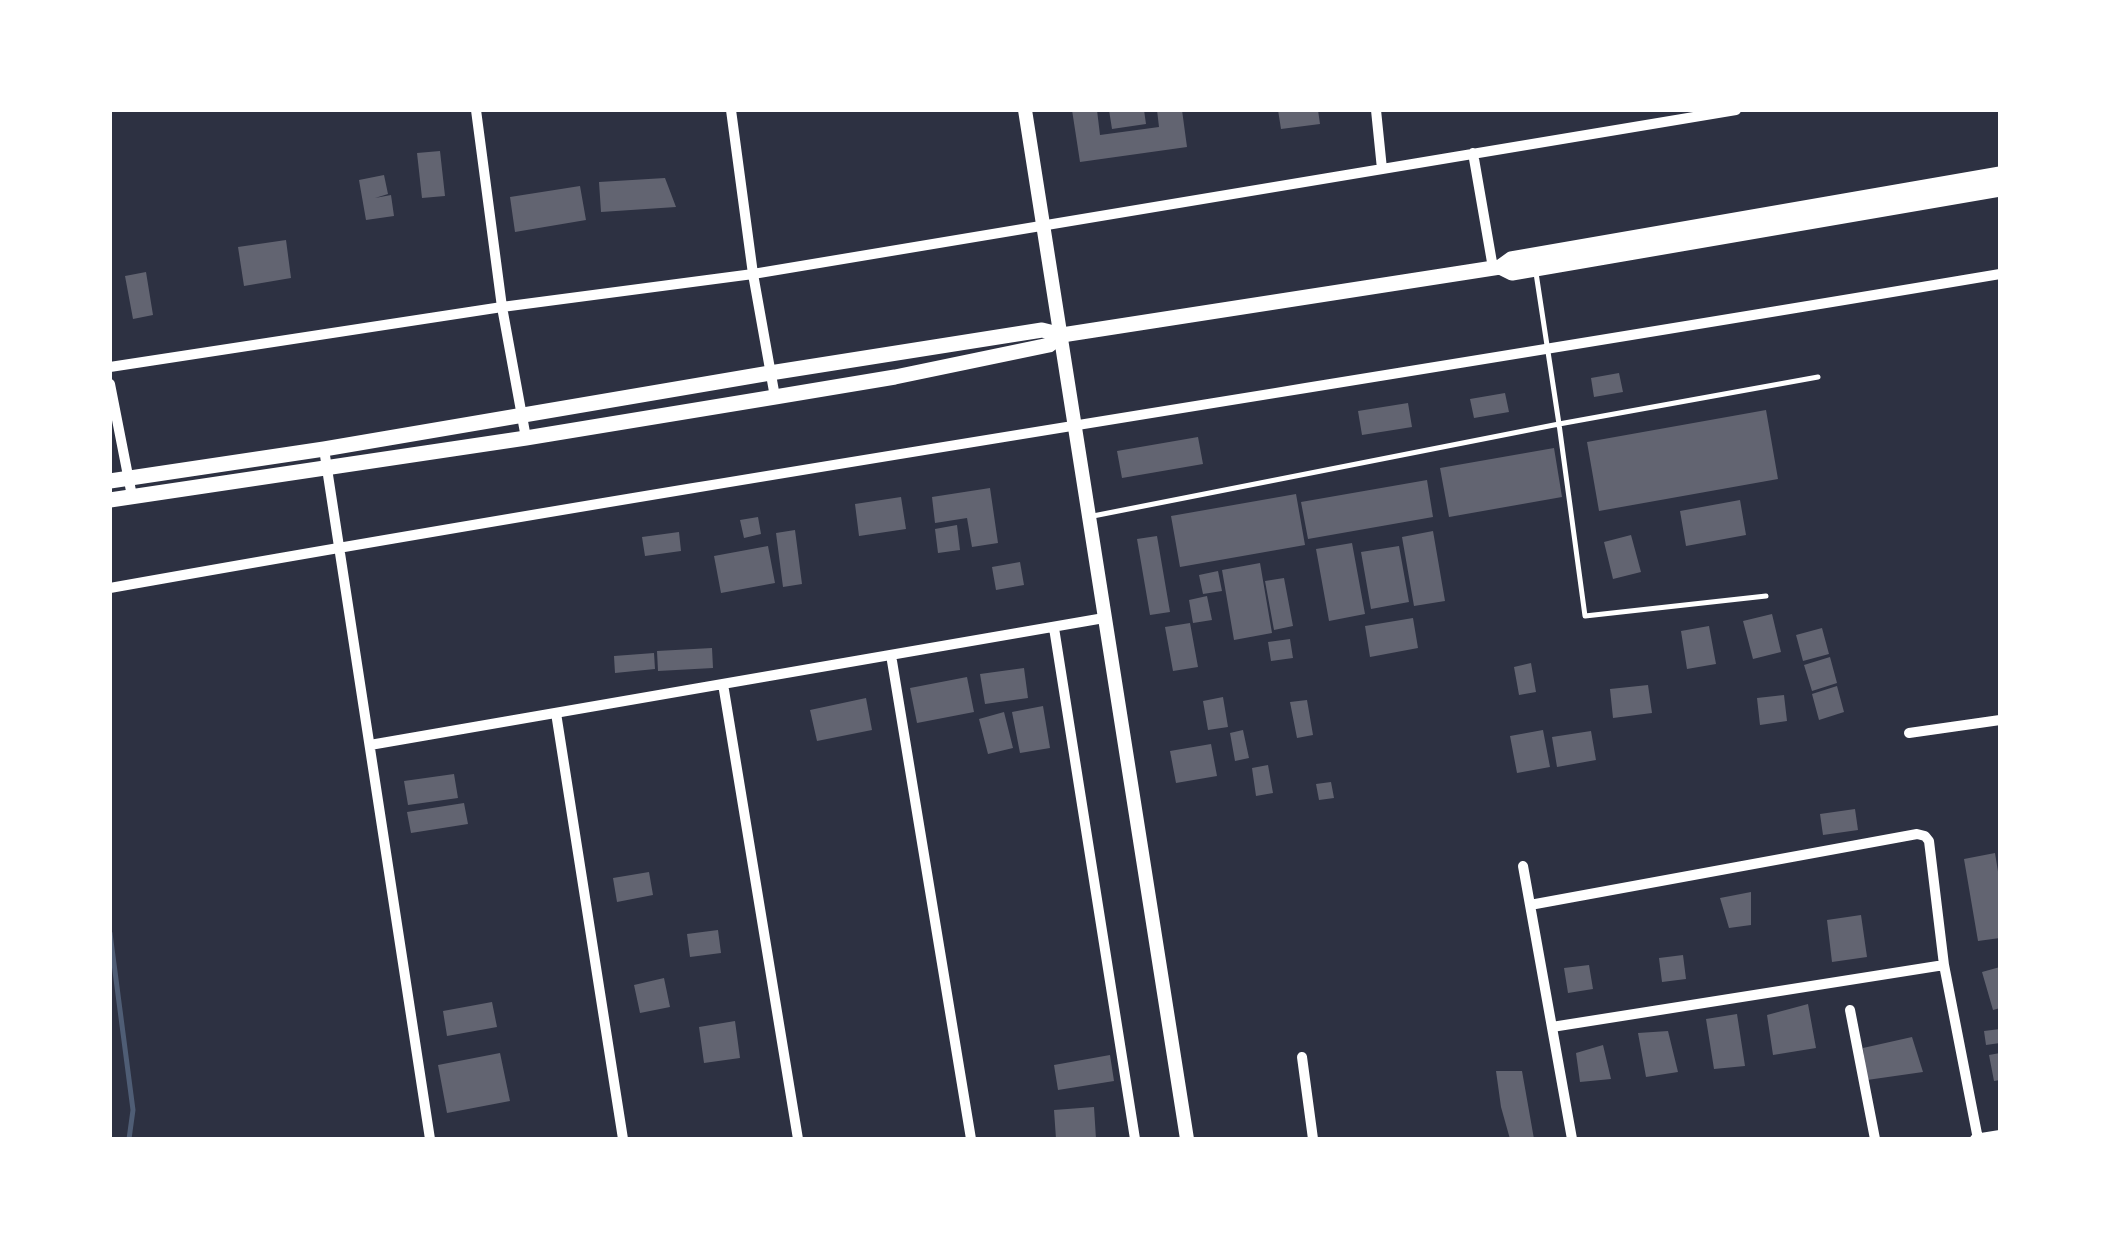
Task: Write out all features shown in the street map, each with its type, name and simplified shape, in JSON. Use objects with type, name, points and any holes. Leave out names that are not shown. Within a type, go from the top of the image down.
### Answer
[{"type":"main road","points":[[1025,110],[1187,1139]]},
{"type":"main road","points":[[118,479],[324,449],[1042,330],[1062,334],[1496,268],[1512,273],[1534,262],[2000,174]]},
{"type":"main road","points":[[1534,262],[2000,190]]},
{"type":"main road","points":[[110,500],[526,438],[896,377],[1049,345],[1062,334]]},
{"type":"street","points":[[476,110],[502,308],[526,438]]},
{"type":"street","points":[[731,110],[775,397]]},
{"type":"street","points":[[1376,110],[1382,168]]},
{"type":"street","points":[[1633,110],[1635,126]]},
{"type":"street","points":[[110,367],[754,274],[1736,110]]},
{"type":"street","points":[[1472,154],[1496,268]]},
{"type":"street","points":[[110,588],[2000,274]]},
{"type":"street","points":[[110,384],[118,479],[132,496]]},
{"type":"street","points":[[324,449],[430,1139]]},
{"type":"street","points":[[370,745],[1104,618]]},
{"type":"street","points":[[1054,628],[1135,1139]]},
{"type":"street","points":[[891,656],[971,1139]]},
{"type":"street","points":[[723,684],[798,1139]]},
{"type":"street","points":[[556,713],[623,1139]]},
{"type":"street","points":[[1909,734],[2000,720]]},
{"type":"street","points":[[1530,905],[1917,834],[1925,836],[1929,841],[1944,965],[1977,1139],[2000,1135]]},
{"type":"street","points":[[1523,866],[1572,1139]]},
{"type":"street","points":[[1552,1028],[1944,965]]},
{"type":"street","points":[[1850,1010],[1876,1139]]},
{"type":"street","points":[[1302,1058],[1313,1139]]},
{"type":"lane","points":[[1534,262],[1586,616],[1766,596]]},
{"type":"lane","points":[[1090,516],[1818,377]]},
{"type":"building","points":[[1072,110],[1097,110],[1100,135],[1159,127],[1157,110],[1182,110],[1187,147],[1080,162]]},
{"type":"building","points":[[1109,110],[1144,110],[1146,124],[1112,129]]},
{"type":"building","points":[[1278,110],[1318,110],[1320,124],[1281,129]]},
{"type":"building","points":[[440,151],[445,196],[422,198],[417,153]]},
{"type":"building","points":[[384,175],[388,194],[375,198],[391,195],[394,216],[366,220],[359,180]]},
{"type":"building","points":[[665,178],[676,207],[601,212],[599,182]]},
{"type":"building","points":[[580,186],[586,220],[515,232],[510,197]]},
{"type":"building","points":[[286,240],[291,278],[244,286],[238,247]]},
{"type":"building","points":[[146,272],[153,315],[133,319],[125,276]]},
{"type":"building","points":[[1619,373],[1623,392],[1594,397],[1591,378]]},
{"type":"building","points":[[1505,393],[1509,412],[1474,418],[1470,399]]},
{"type":"building","points":[[1408,403],[1412,427],[1362,435],[1358,411]]},
{"type":"building","points":[[1766,410],[1778,479],[1599,511],[1587,442]]},
{"type":"building","points":[[1198,437],[1203,464],[1122,478],[1117,451]]},
{"type":"building","points":[[1554,448],[1562,497],[1449,517],[1440,468]]},
{"type":"building","points":[[1427,480],[1433,517],[1308,539],[1301,502]]},
{"type":"building","points":[[990,488],[998,543],[972,547],[967,518],[935,523],[932,497]]},
{"type":"building","points":[[1296,494],[1305,545],[1180,567],[1171,516]]},
{"type":"building","points":[[901,497],[906,529],[859,536],[855,504]]},
{"type":"building","points":[[1740,500],[1746,535],[1686,546],[1680,511]]},
{"type":"building","points":[[758,517],[761,534],[744,538],[740,520]]},
{"type":"building","points":[[957,525],[960,550],[938,553],[935,529]]},
{"type":"building","points":[[795,530],[802,584],[783,587],[776,533]]},
{"type":"building","points":[[1433,531],[1445,601],[1414,606],[1402,537]]},
{"type":"building","points":[[679,532],[681,551],[645,556],[642,537]]},
{"type":"building","points":[[1631,535],[1641,572],[1613,579],[1604,542]]},
{"type":"building","points":[[1157,536],[1170,612],[1150,615],[1137,539]]},
{"type":"building","points":[[1352,543],[1365,614],[1329,621],[1316,549]]},
{"type":"building","points":[[768,546],[775,583],[721,593],[714,556]]},
{"type":"building","points":[[1399,546],[1409,602],[1371,609],[1361,552]]},
{"type":"building","points":[[1020,562],[1024,585],[996,590],[992,567]]},
{"type":"building","points":[[1260,563],[1272,633],[1234,640],[1222,570]]},
{"type":"building","points":[[1218,571],[1222,591],[1203,594],[1199,575]]},
{"type":"building","points":[[1284,578],[1293,626],[1274,630],[1265,581]]},
{"type":"building","points":[[1207,596],[1212,620],[1193,623],[1189,600]]},
{"type":"building","points":[[1772,614],[1781,652],[1753,659],[1743,621]]},
{"type":"building","points":[[1413,618],[1418,648],[1370,657],[1365,626]]},
{"type":"building","points":[[1190,623],[1198,667],[1173,671],[1165,627]]},
{"type":"building","points":[[1709,626],[1716,664],[1687,669],[1681,631]]},
{"type":"building","points":[[1822,628],[1829,654],[1803,661],[1796,635]]},
{"type":"building","points":[[1290,639],[1293,658],[1271,661],[1268,642]]},
{"type":"building","points":[[712,648],[713,668],[658,671],[657,651]]},
{"type":"building","points":[[654,653],[655,669],[615,673],[614,656]]},
{"type":"building","points":[[1830,657],[1837,683],[1812,691],[1804,665]]},
{"type":"building","points":[[1531,663],[1536,692],[1519,695],[1514,667]]},
{"type":"building","points":[[1024,668],[1028,698],[985,704],[980,674]]},
{"type":"building","points":[[967,677],[974,712],[917,723],[910,688]]},
{"type":"building","points":[[1648,685],[1652,713],[1613,718],[1610,689]]},
{"type":"building","points":[[1837,686],[1844,712],[1819,720],[1812,694]]},
{"type":"building","points":[[1784,695],[1787,721],[1760,725],[1757,698]]},
{"type":"building","points":[[1223,697],[1228,727],[1208,730],[1203,701]]},
{"type":"building","points":[[866,698],[872,730],[817,741],[810,710]]},
{"type":"building","points":[[1307,700],[1313,735],[1297,738],[1290,702]]},
{"type":"building","points":[[1043,706],[1050,748],[1020,753],[1012,712]]},
{"type":"building","points":[[1004,712],[1013,748],[988,754],[979,719]]},
{"type":"building","points":[[1243,730],[1249,758],[1235,761],[1230,733]]},
{"type":"building","points":[[1543,730],[1550,767],[1517,773],[1510,736]]},
{"type":"building","points":[[1591,731],[1596,760],[1557,767],[1552,737]]},
{"type":"building","points":[[1211,744],[1217,776],[1176,783],[1170,751]]},
{"type":"building","points":[[1268,765],[1273,793],[1256,796],[1252,768]]},
{"type":"building","points":[[454,774],[458,798],[408,805],[404,781]]},
{"type":"building","points":[[1331,782],[1334,798],[1319,800],[1316,784]]},
{"type":"building","points":[[464,803],[468,824],[411,833],[407,812]]},
{"type":"building","points":[[1855,809],[1858,830],[1823,835],[1820,814]]},
{"type":"building","points":[[1995,853],[2000,884],[2000,938],[1978,941],[1964,859]]},
{"type":"building","points":[[649,872],[653,895],[617,902],[613,878]]},
{"type":"building","points":[[1751,892],[1751,925],[1729,928],[1720,898]]},
{"type":"building","points":[[1861,915],[1867,957],[1832,962],[1827,920]]},
{"type":"building","points":[[718,930],[721,953],[690,957],[687,934]]},
{"type":"building","points":[[1683,955],[1686,979],[1662,982],[1659,958]]},
{"type":"building","points":[[1589,965],[1593,989],[1568,993],[1564,968]]},
{"type":"building","points":[[2000,967],[2000,1008],[1993,1010],[1982,972]]},
{"type":"building","points":[[664,978],[670,1007],[640,1013],[634,985]]},
{"type":"building","points":[[492,1002],[497,1027],[447,1036],[443,1011]]},
{"type":"building","points":[[1808,1004],[1816,1048],[1773,1055],[1767,1015]]},
{"type":"building","points":[[1737,1014],[1745,1066],[1714,1069],[1706,1019]]},
{"type":"building","points":[[735,1021],[740,1058],[704,1063],[699,1027]]},
{"type":"building","points":[[2000,1029],[2000,1043],[1986,1045],[1984,1031]]},
{"type":"building","points":[[1668,1031],[1678,1072],[1646,1077],[1638,1033]]},
{"type":"building","points":[[1912,1037],[1923,1072],[1867,1080],[1863,1048]]},
{"type":"building","points":[[1603,1045],[1611,1079],[1580,1082],[1576,1053]]},
{"type":"building","points":[[500,1053],[510,1101],[447,1113],[438,1065]]},
{"type":"building","points":[[2000,1053],[2000,1080],[1994,1081],[1989,1055]]},
{"type":"building","points":[[1110,1055],[1114,1081],[1058,1090],[1054,1065]]},
{"type":"building","points":[[1496,1071],[1522,1071],[1534,1139],[1510,1139]]},
{"type":"building","points":[[1094,1107],[1096,1139],[1056,1139],[1054,1110]]},
{"type":"waterway","points":[[110,933],[133,1110],[129,1139]]}]
